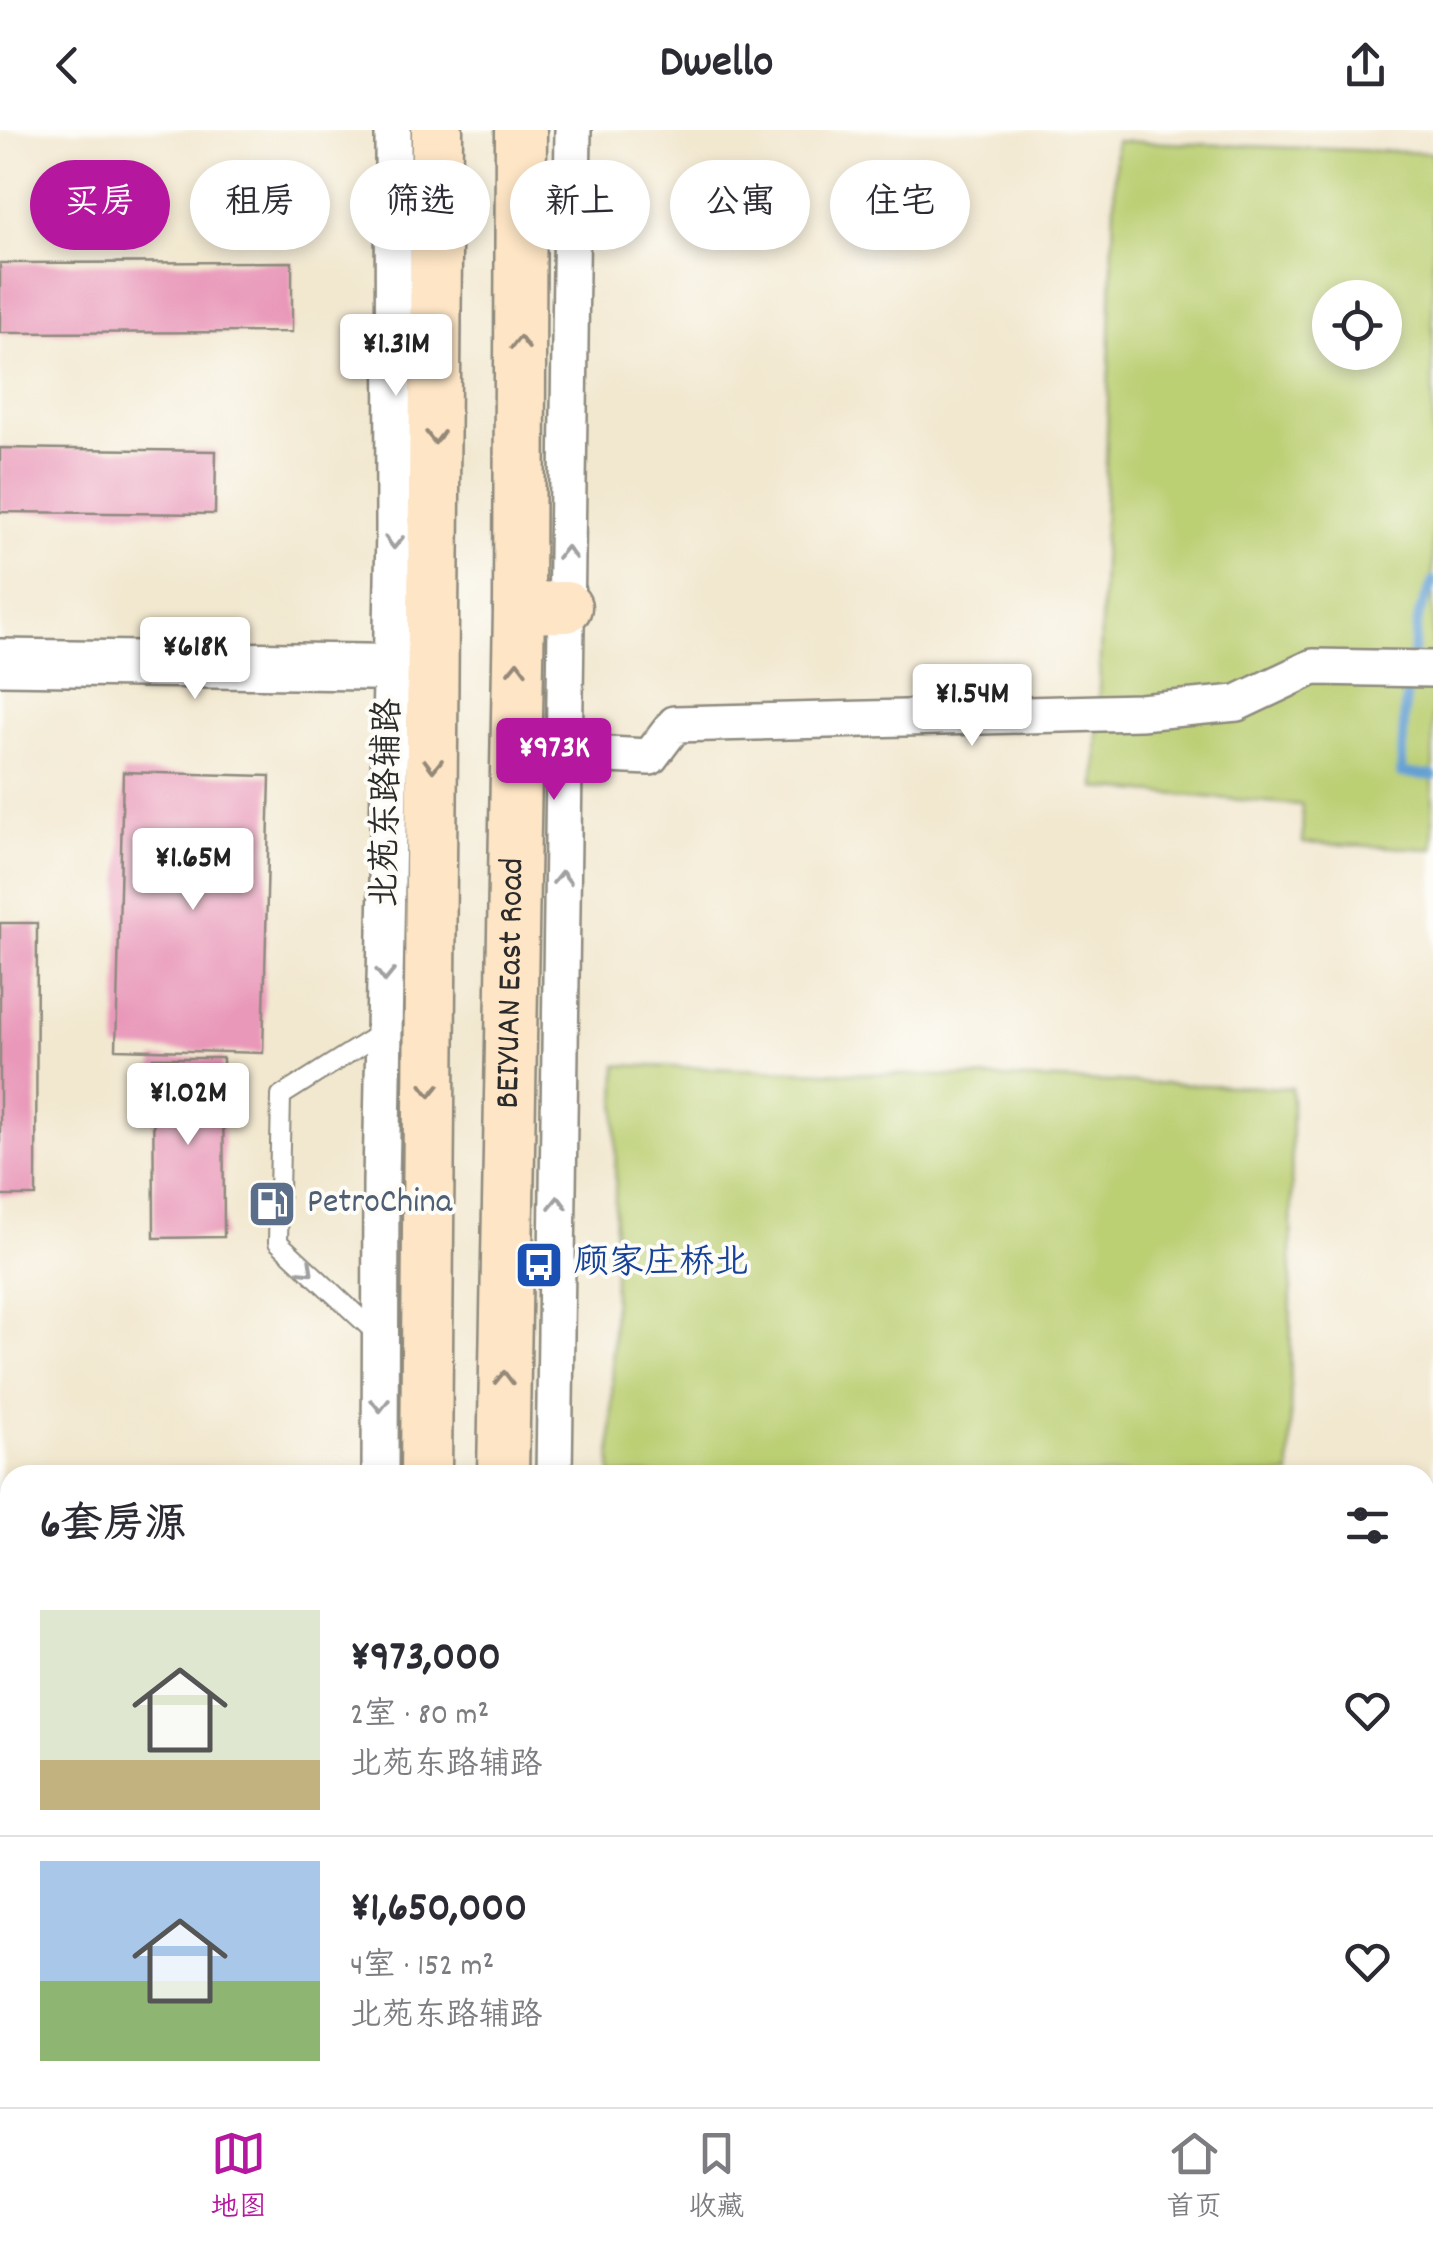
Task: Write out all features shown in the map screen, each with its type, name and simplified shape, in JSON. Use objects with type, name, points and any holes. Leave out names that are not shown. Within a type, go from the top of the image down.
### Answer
[{"type":"main road","points":[[426,1465],[413,667],[438,130]]},
{"type":"main road","name":"BEIYUAN East Road","points":[[502,1465],[542,608],[521,130]]},
{"type":"street","name":"北苑东路辅路","points":[[380,1465],[384,1030],[413,667],[394,530],[393,130]]},
{"type":"street","points":[[554,1465],[564,753],[542,608],[573,130]]},
{"type":"street","points":[[0,662],[413,667]]},
{"type":"street","points":[[564,753],[650,757],[675,724],[1140,712],[1237,703],[1313,667],[1433,669]]},
{"type":"lane","points":[[380,1338],[278,1242],[281,1096],[384,1030]]},
{"type":"green space","points":[[1116,141],[1433,153],[1433,849],[1303,843],[1302,805],[1096,788]]},
{"type":"green space","points":[[617,1065],[1292,1088],[1290,1465],[611,1465]]},
{"type":"building","points":[[292,262],[292,332],[0,333],[0,263]]},
{"type":"building","points":[[0,448],[216,451],[215,514],[0,512]]},
{"type":"building","points":[[123,772],[270,776],[263,1053],[116,1049]]},
{"type":"building","points":[[0,923],[37,923],[36,1196],[0,1196]]},
{"type":"building","points":[[153,1058],[223,1058],[224,1237],[154,1238]]},
{"type":"waterway","points":[[1433,581],[1419,614],[1405,705],[1401,773],[1433,776]]},
{"type":"place","name":"PetroChina","points":[[272,1204]]},
{"type":"place","name":"顾家庄桥北","points":[[539,1265]]}]
